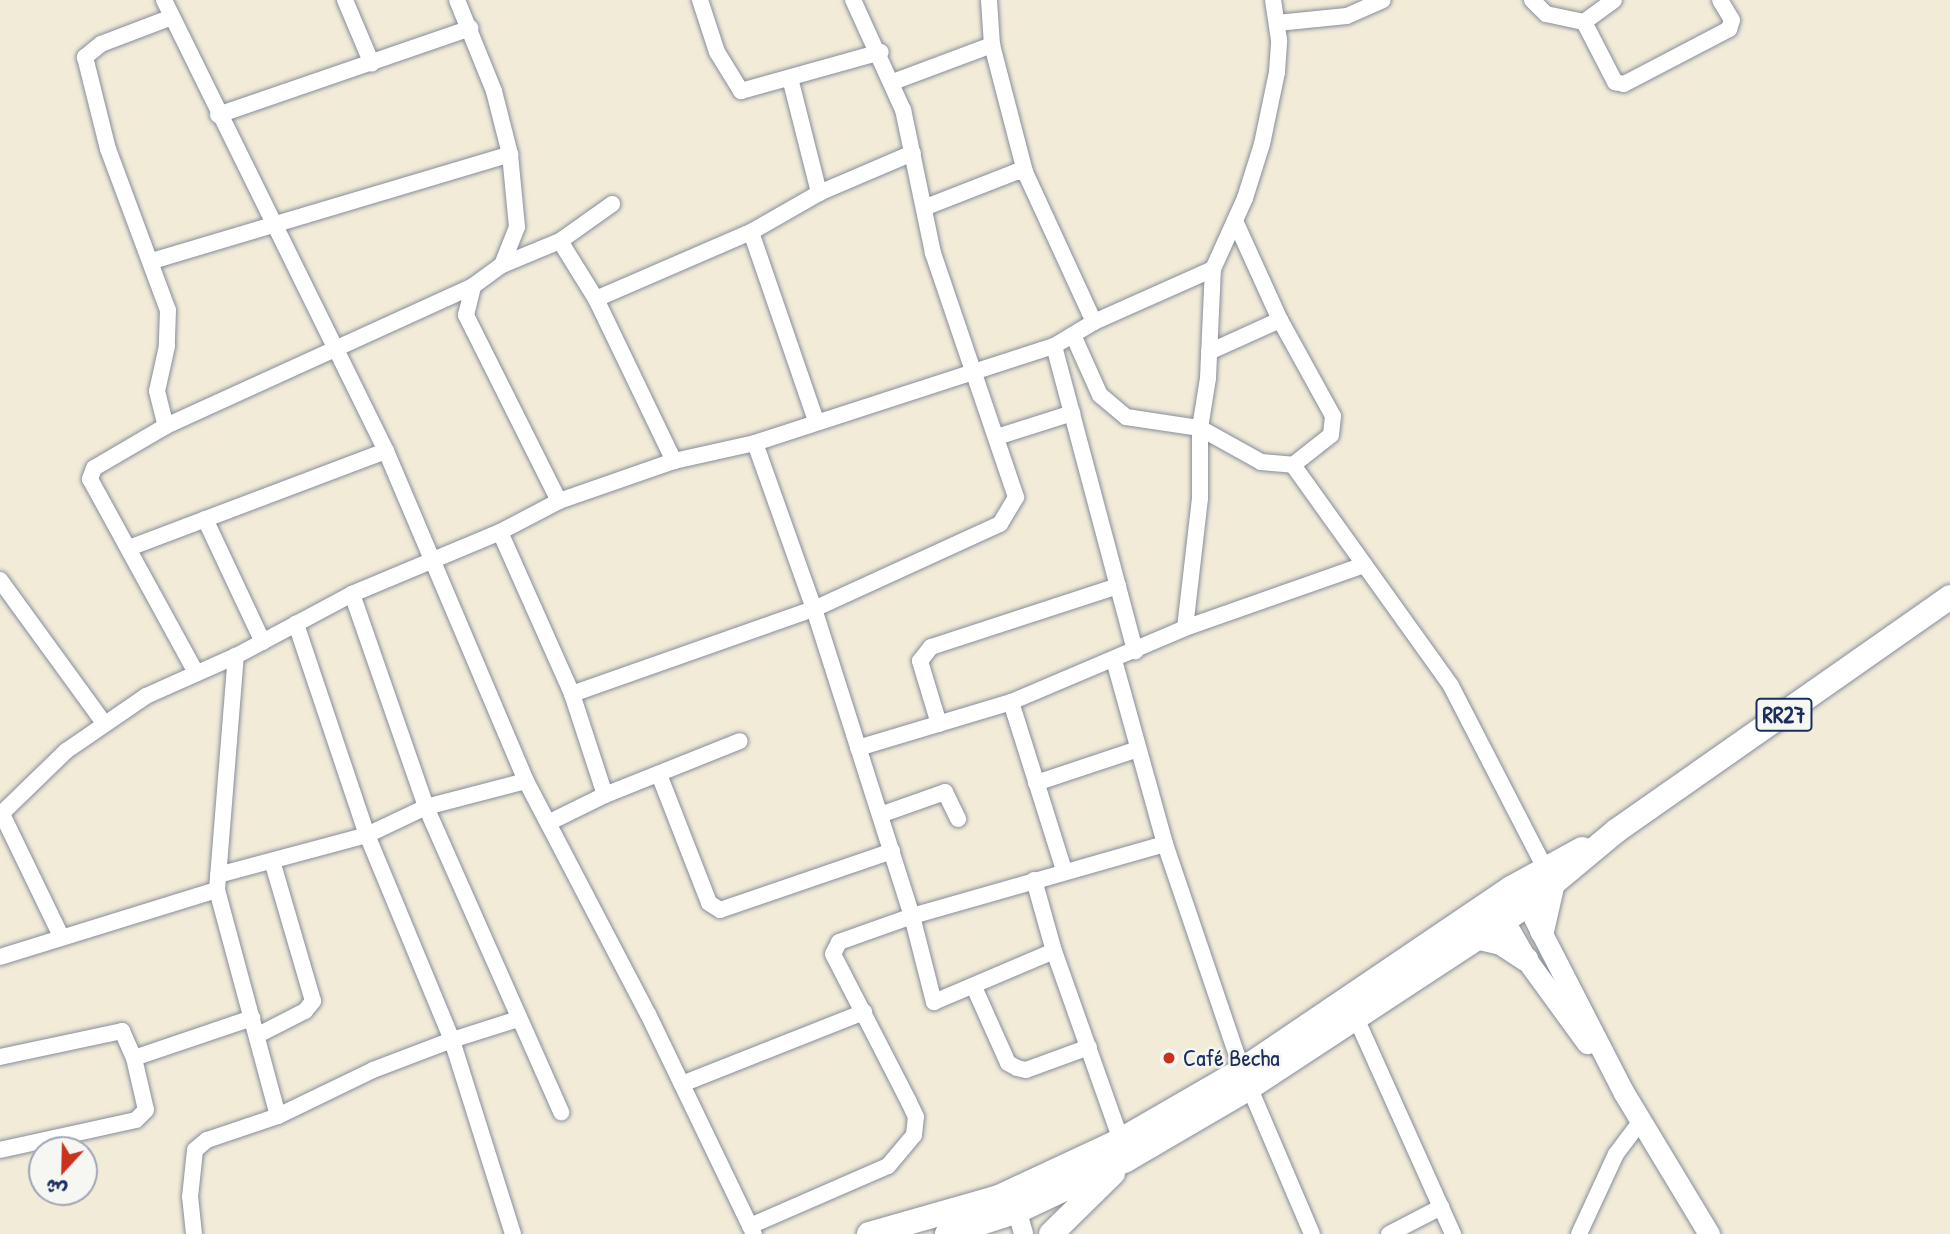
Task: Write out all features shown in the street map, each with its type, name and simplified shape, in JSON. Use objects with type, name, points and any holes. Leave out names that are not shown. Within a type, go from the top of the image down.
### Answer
[{"type":"highway","name":"RR27","points":[[1246,1079],[1616,831],[1950,597]]},
{"type":"highway","points":[[1542,931],[1548,877]]},
{"type":"highway","name":"RR27","points":[[947,1234],[1008,1214],[1356,1017],[1480,938],[1508,904]]},
{"type":"highway","points":[[1480,938],[1501,943],[1526,959]]},
{"type":"highway","points":[[1061,1230],[1123,1150]]},
{"type":"highway","name":"RR27","points":[[869,1234],[1008,1214]]},
{"type":"main road","points":[[1508,904],[1542,931],[1624,1093],[1709,1234]]},
{"type":"main road","points":[[1508,904],[1526,959],[1624,1093]]},
{"type":"street","points":[[164,0],[218,115],[278,226],[386,451],[435,559],[526,781],[682,1084],[752,1230],[888,1166],[914,1135],[916,1117],[832,954],[835,946],[912,916],[1064,870],[1165,844]]},
{"type":"street","points":[[345,0],[372,64]]},
{"type":"street","points":[[457,0],[494,91],[510,155],[517,227],[502,264]]},
{"type":"street","points":[[700,0],[735,86],[749,91],[881,52]]},
{"type":"street","points":[[572,694],[814,609],[1000,524],[1016,497],[997,437],[972,375],[933,253],[926,207],[893,82],[881,52],[853,0]]},
{"type":"street","points":[[989,0],[992,44],[1025,172],[1094,322]]},
{"type":"street","points":[[1185,628],[1200,498],[1200,428],[1209,352],[1213,269],[1235,221],[1262,144],[1277,72],[1278,23],[1273,0]]},
{"type":"street","points":[[1278,23],[1347,16],[1383,0]]},
{"type":"street","points":[[1532,0],[1546,14],[1584,22],[1614,0]]},
{"type":"street","points":[[1584,22],[1615,82],[1624,84],[1729,29],[1732,20],[1720,0]]},
{"type":"street","points":[[166,426],[157,391],[167,346],[168,310],[152,261],[108,149],[85,57],[101,44],[172,18]]},
{"type":"street","points":[[218,115],[470,28]]},
{"type":"street","points":[[893,82],[992,44]]},
{"type":"street","points":[[790,78],[819,193]]},
{"type":"street","points":[[596,299],[751,232],[819,193],[913,153]]},
{"type":"street","points":[[152,261],[278,226],[510,155]]},
{"type":"street","points":[[926,207],[1016,172],[1025,172]]},
{"type":"street","points":[[196,673],[129,548],[96,496],[91,475],[94,468],[166,426],[339,350],[473,286],[502,264],[560,241],[612,204]]},
{"type":"street","points":[[1073,335],[1100,395],[1126,417],[1200,428],[1261,462],[1293,465],[1331,435],[1334,426],[1280,320],[1235,221]]},
{"type":"street","points":[[751,232],[816,421]]},
{"type":"street","points":[[560,241],[596,299],[674,461]]},
{"type":"street","points":[[61,936],[1,815],[66,751],[146,696],[236,656],[352,594],[500,532],[559,501],[674,461],[755,443],[816,421],[972,375],[1054,346],[1094,322],[1213,269]]},
{"type":"street","points":[[473,286],[466,315],[559,501]]},
{"type":"street","points":[[1209,352],[1280,320]]},
{"type":"street","points":[[1054,346],[1135,651]]},
{"type":"street","points":[[997,437],[1072,413]]},
{"type":"street","points":[[755,443],[814,609],[892,851],[912,916],[930,998],[940,1001],[1054,951]]},
{"type":"street","points":[[129,548],[386,451]]},
{"type":"street","points":[[1293,465],[1451,686],[1548,877]]},
{"type":"street","points":[[205,519],[262,642]]},
{"type":"street","points":[[500,532],[572,694],[605,795]]},
{"type":"street","points":[[858,748],[1011,702],[1185,628],[1364,565]]},
{"type":"street","points":[[0,580],[104,723]]},
{"type":"street","points":[[939,724],[920,661],[931,647],[1118,586]]},
{"type":"street","points":[[352,594],[426,807],[561,1112]]},
{"type":"street","points":[[296,624],[367,835],[452,1040],[513,1234]]},
{"type":"street","points":[[236,656],[218,882],[219,912],[258,1035],[278,1116]]},
{"type":"street","points":[[1114,660],[1165,844],[1246,1079],[1312,1234]]},
{"type":"street","points":[[1011,702],[1064,870]]},
{"type":"street","points":[[548,823],[605,795],[660,776],[740,741]]},
{"type":"street","points":[[1037,783],[1138,749]]},
{"type":"street","points":[[660,776],[709,903],[720,910],[892,851]]},
{"type":"street","points":[[0,957],[218,882],[272,860],[367,835],[426,807],[526,781]]},
{"type":"street","points":[[880,815],[945,792],[958,820]]},
{"type":"street","points":[[258,1035],[305,1011],[313,1001],[272,860]]},
{"type":"street","points":[[1034,880],[1054,951],[1123,1150]]},
{"type":"street","points":[[974,987],[1008,1063],[1017,1068],[1026,1070],[1089,1047]]},
{"type":"street","points":[[682,1084],[863,1012]]},
{"type":"street","points":[[1356,1017],[1453,1234]]},
{"type":"street","points":[[134,1058],[252,1018]]},
{"type":"street","points":[[194,1234],[190,1197],[195,1150],[206,1140],[278,1116],[373,1070],[518,1019]]},
{"type":"street","points":[[0,1057],[117,1030],[125,1032],[146,1110],[142,1117],[0,1150]]},
{"type":"street","points":[[1579,1234],[1616,1154],[1641,1121]]},
{"type":"street","points":[[1389,1234],[1440,1208]]},
{"type":"place","name":"Café Becha","points":[[1169,1058]]}]
